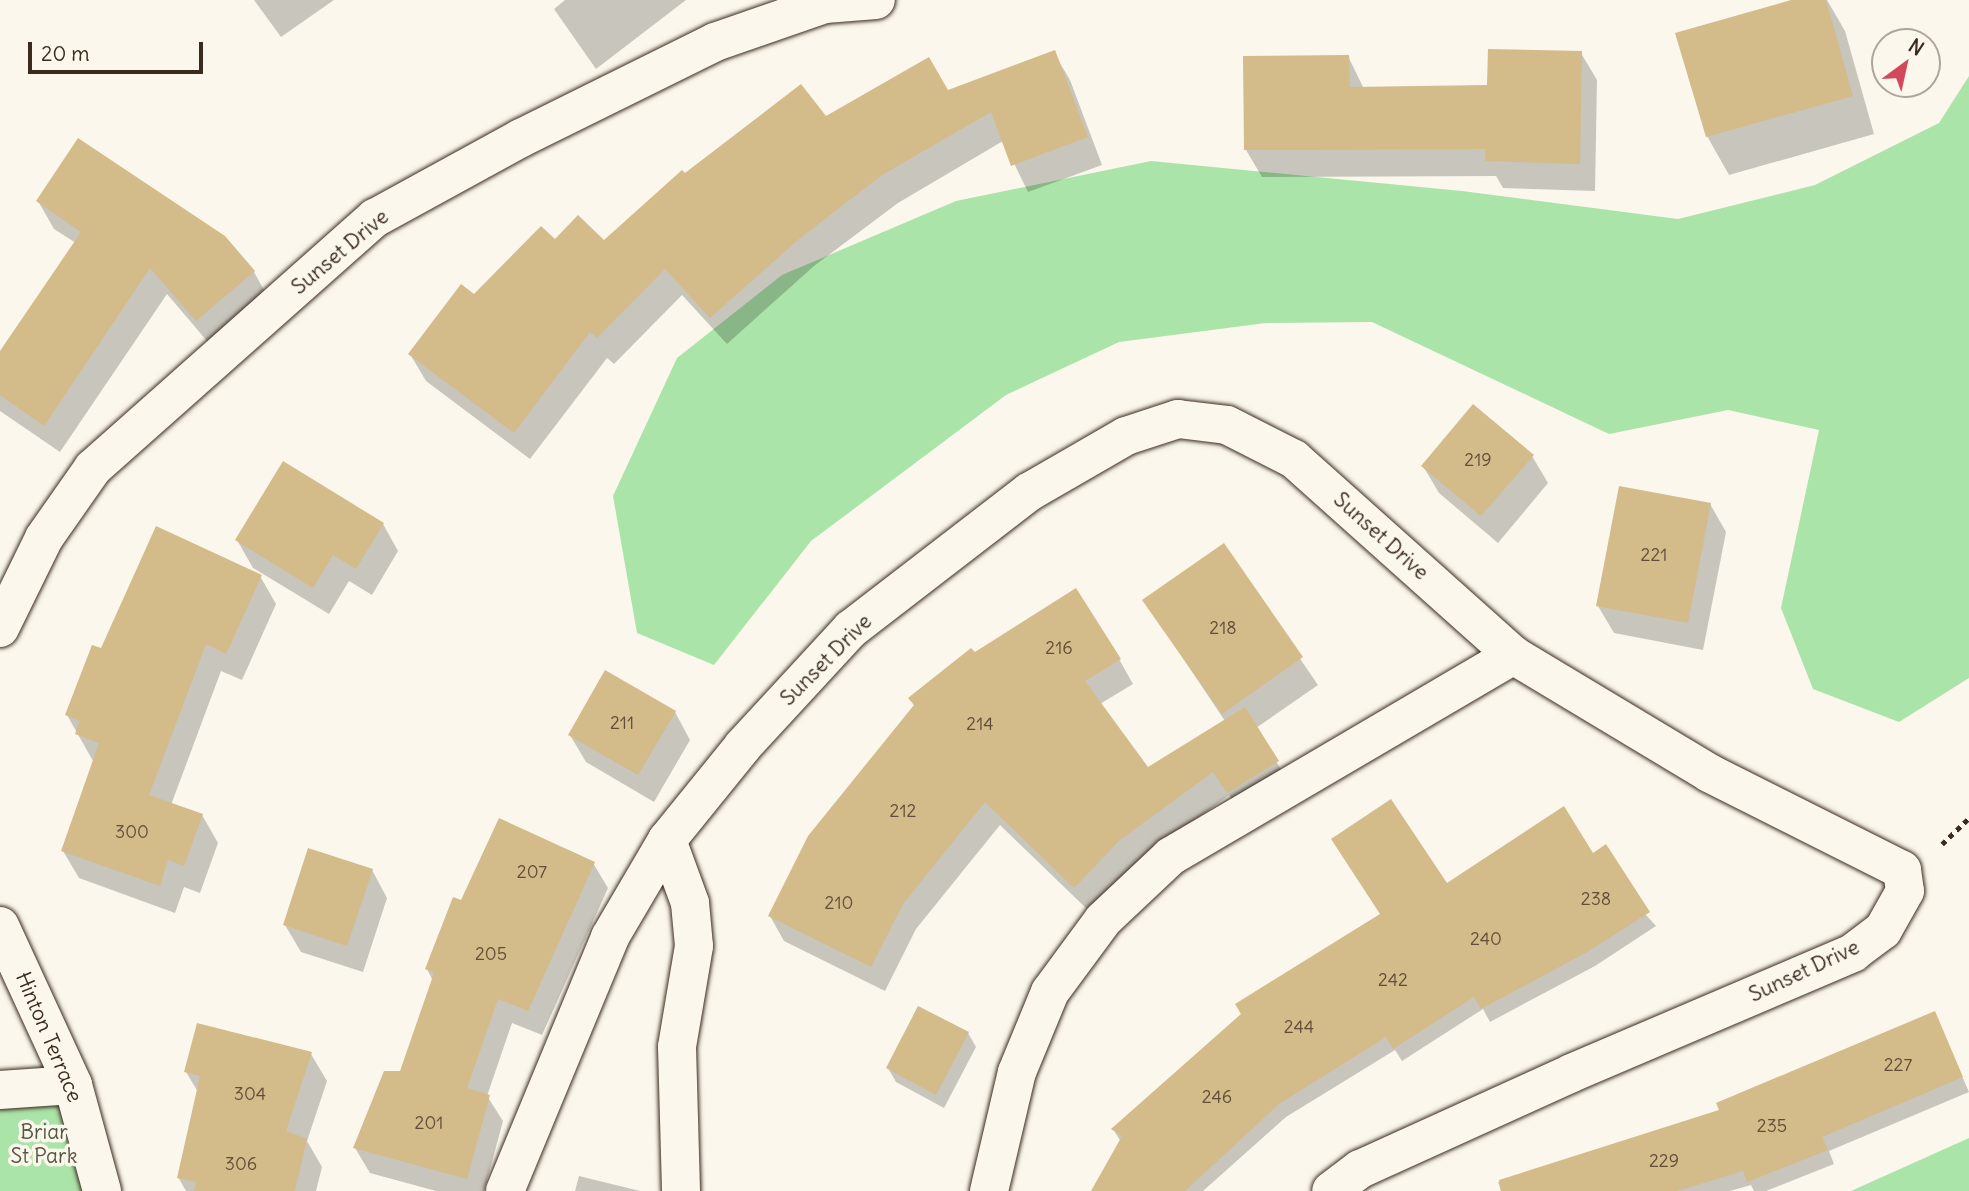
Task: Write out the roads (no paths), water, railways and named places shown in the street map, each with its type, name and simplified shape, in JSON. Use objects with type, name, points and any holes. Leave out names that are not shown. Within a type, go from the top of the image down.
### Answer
[{"type":"street","name":"Sunset Drive","points":[[0,628],[44,538],[93,468],[375,218],[521,138],[715,42],[825,4],[876,0]]},
{"type":"street","name":"Sunset Drive","points":[[505,1191],[610,937],[667,840],[743,746],[851,629],[1029,492],[1126,436],[1178,419],[1227,425],[1294,458],[1513,655],[1709,773],[1902,870],[1905,891],[1883,930],[1853,953],[1434,1135],[1360,1169],[1331,1191]]},
{"type":"street","points":[[989,1191],[1017,1072],[1050,992],[1102,920],[1171,856],[1513,655]]},
{"type":"street","points":[[667,840],[690,902],[694,946],[677,1047],[681,1191]]},
{"type":"street","name":"Hinton Terrace","points":[[0,926],[73,1085],[102,1191]]},
{"type":"street","points":[[0,1090],[73,1085]]},
{"type":"park label","name":"Briar St Park","points":[[44,1144]]}]
